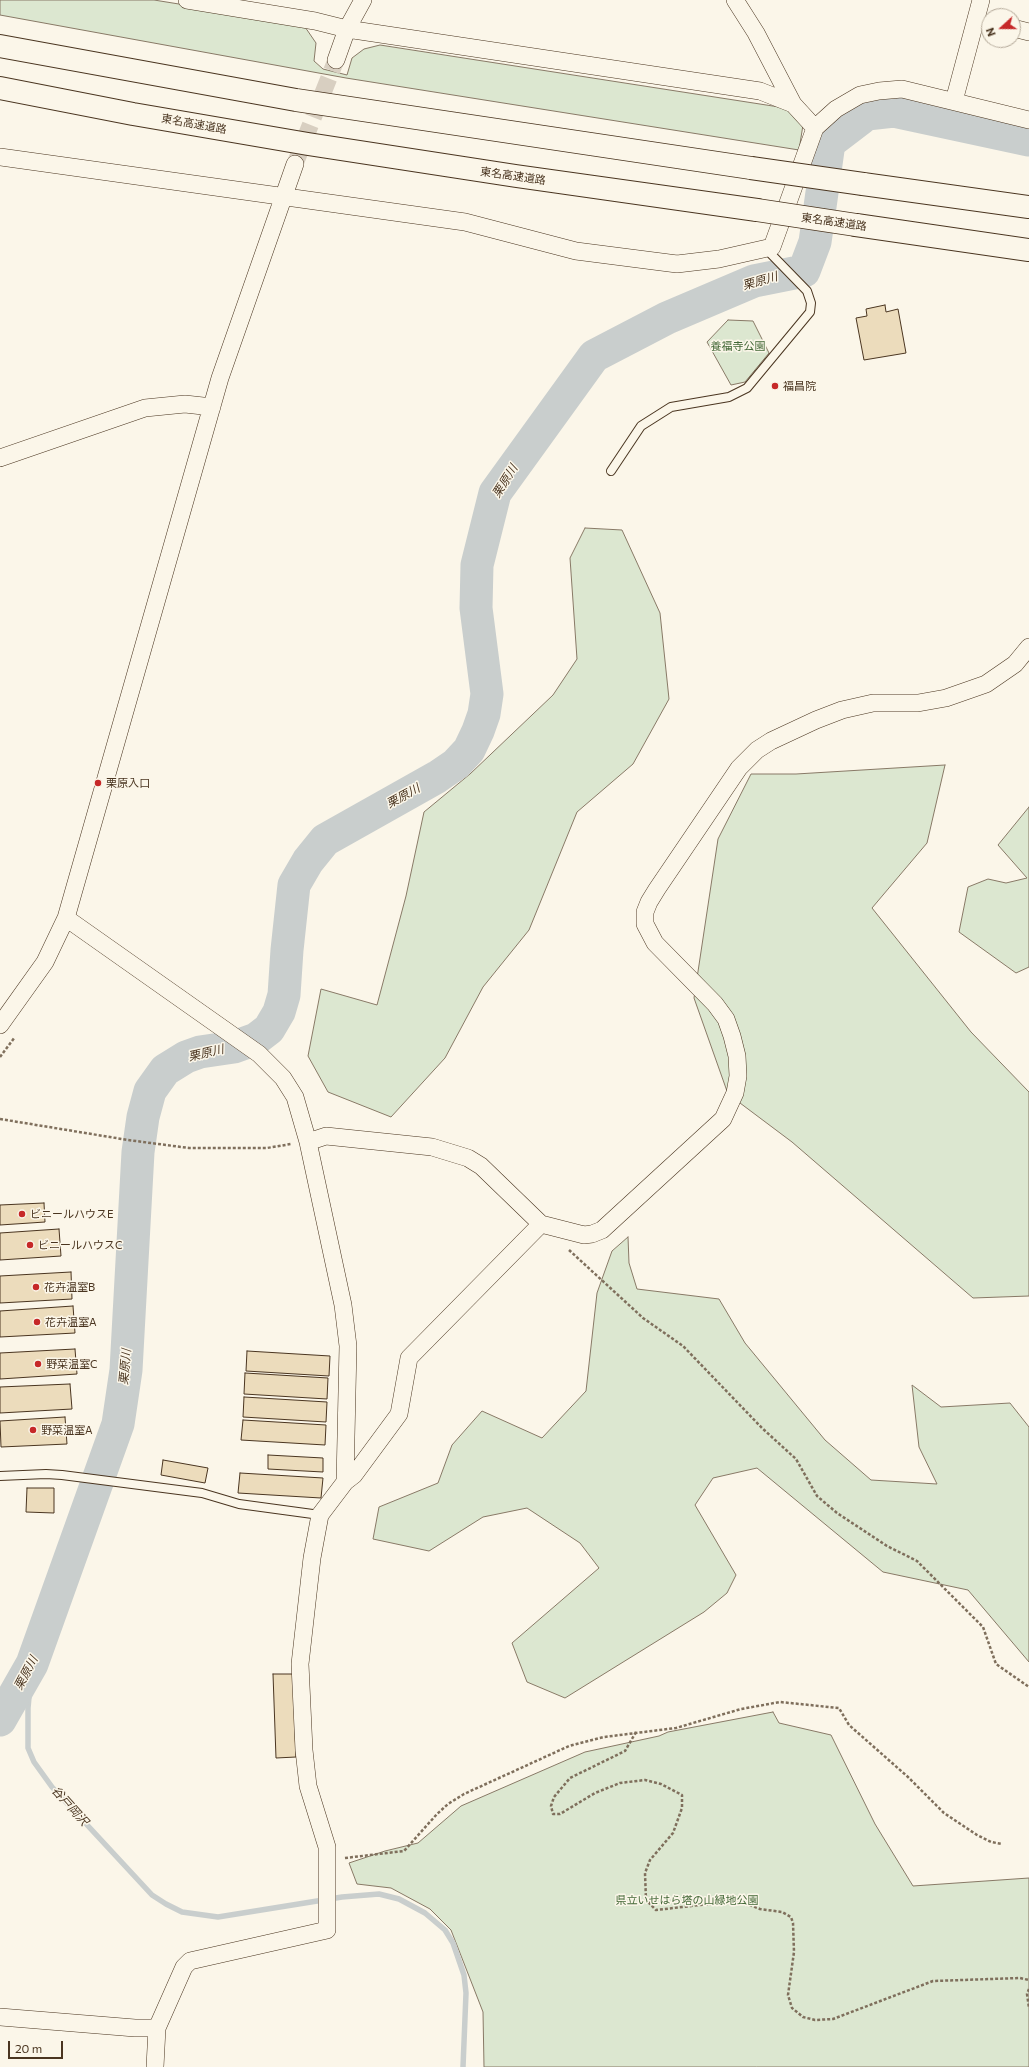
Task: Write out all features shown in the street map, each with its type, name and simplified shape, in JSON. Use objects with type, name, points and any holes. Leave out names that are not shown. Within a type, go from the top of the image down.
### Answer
[{"type":"highway","points":[[0,46],[304,101],[751,168],[1029,207]]},
{"type":"highway","name":"東名高速道路","points":[[0,88],[133,114],[308,144],[516,176],[1029,250]]},
{"type":"street","points":[[187,0],[315,21],[347,29],[760,91],[793,104]]},
{"type":"street","points":[[336,60],[347,29],[363,0]]},
{"type":"street","points":[[735,0],[756,33],[793,104],[815,128]]},
{"type":"street","points":[[954,101],[981,26]]},
{"type":"street","points":[[0,157],[283,195],[465,222],[576,251],[677,264],[772,250],[815,128],[842,105],[860,95],[879,91],[902,90],[954,101],[1029,120]]},
{"type":"street","points":[[0,1025],[45,962],[66,918],[220,378],[295,164]]},
{"type":"street","points":[[0,458],[145,408],[185,404],[212,407]]},
{"type":"street","points":[[308,1142],[326,1136],[432,1147],[468,1158],[481,1166],[541,1224],[584,1235],[602,1230],[723,1119],[731,1105],[735,1093],[738,1076],[737,1056],[726,1019],[715,1004],[655,943],[645,924],[645,912],[657,889],[739,768],[757,750],[771,741],[816,720],[842,710],[873,703],[918,703],[946,698],[986,684],[1015,664],[1029,647]]},
{"type":"street","points":[[66,918],[259,1054],[283,1078],[295,1096],[308,1142],[343,1305],[348,1346],[345,1482]]},
{"type":"street","points":[[155,2067],[157,2028],[184,1967],[190,1961],[327,1930],[327,1848],[308,1786],[304,1750],[300,1664],[312,1558],[320,1515],[345,1482],[354,1475],[399,1414],[409,1358],[541,1224]]},
{"type":"street","points":[[0,2017],[135,2028],[157,2028]]},
{"type":"lane","points":[[610,471],[641,426],[665,411],[671,408],[729,397],[747,388],[810,312],[812,302],[803,285],[772,250]]},
{"type":"lane","points":[[0,1476],[46,1474],[202,1493],[240,1504],[320,1515]]},
{"type":"path","points":[[0,1119],[128,1140],[189,1148],[267,1148],[308,1142]]},
{"type":"path","points":[[564,1245],[642,1318],[683,1346],[762,1428],[796,1459],[817,1496],[836,1513],[887,1546],[917,1561],[983,1627],[996,1664],[1029,1687]]},
{"type":"path","points":[[326,1867],[404,1851],[408,1849],[437,1814],[448,1804],[464,1794],[569,1746],[604,1737],[676,1728],[741,1709],[780,1702],[839,1708],[849,1725],[908,1777],[944,1813],[977,1835],[991,1842],[1002,1844]]},
{"type":"path","points":[[636,1732],[626,1751],[570,1778],[554,1797],[551,1806],[553,1814],[560,1814],[595,1793],[620,1783],[645,1780],[661,1784],[682,1795],[682,1808],[672,1834],[650,1860],[645,1873],[646,1900],[656,1910],[718,1903],[747,1904],[760,1909],[782,1912],[791,1917],[794,1923],[794,1952],[788,1996],[792,2008],[803,2017],[815,2020],[833,2019],[933,1980],[1014,1978],[1029,1980]]},
{"type":"path","points":[[1029,1989],[1027,1994],[1029,2008]]},
{"type":"green space","points":[[0,0],[154,0],[303,24],[316,43],[314,61],[323,69],[347,75],[352,58],[364,49],[380,45],[792,109],[803,125],[799,150],[346,78],[0,15]]},
{"type":"green space","name":"養福寺公園","points":[[728,320],[753,321],[769,353],[745,382],[731,385],[707,342]]},
{"type":"green space","points":[[585,528],[622,530],[660,613],[669,699],[633,764],[577,812],[529,930],[483,987],[445,1058],[391,1117],[328,1092],[308,1056],[321,989],[377,1005],[406,896],[424,812],[470,774],[553,695],[577,659],[570,558]]},
{"type":"green space","points":[[945,765],[927,843],[872,908],[971,1032],[1029,1092],[1029,1296],[973,1298],[792,1142],[728,1094],[694,998],[718,839],[751,774],[796,774]]},
{"type":"green space","points":[[1029,807],[1029,967],[1016,973],[959,932],[968,887],[988,879],[1006,883],[1027,878],[998,845]]},
{"type":"green space","points":[[628,1237],[629,1263],[637,1289],[719,1299],[745,1343],[825,1440],[871,1480],[937,1484],[919,1447],[912,1385],[941,1407],[1010,1403],[1029,1427],[1029,1662],[968,1590],[883,1572],[757,1468],[713,1478],[695,1505],[736,1575],[727,1593],[704,1612],[565,1698],[527,1682],[512,1643],[599,1568],[580,1543],[527,1508],[483,1517],[429,1551],[373,1539],[379,1507],[438,1483],[452,1445],[482,1411],[542,1438],[586,1391],[597,1293],[612,1251]]},
{"type":"green space","name":"県立いせはら塔の山緑地公園","points":[[773,1712],[779,1723],[831,1735],[875,1824],[913,1886],[1029,1878],[1029,2067],[484,2067],[483,2012],[451,1930],[430,1909],[391,1888],[357,1884],[349,1863],[385,1851],[418,1843],[461,1806],[585,1752],[659,1736],[668,1732]]},
{"type":"building","points":[[885,305],[886,312],[898,309],[906,353],[864,360],[856,318],[867,316],[866,309]]},
{"type":"building","name":"ビニールハウスE","points":[[44,1203],[45,1222],[0,1225],[0,1205]]},
{"type":"building","name":"ビニールハウスC","points":[[59,1229],[61,1256],[0,1260],[0,1233]]},
{"type":"building","name":"花卉温室B","points":[[71,1272],[72,1299],[0,1303],[0,1276]]},
{"type":"building","name":"花卉温室A","points":[[73,1306],[75,1333],[0,1337],[0,1311]]},
{"type":"building","name":"野菜温室C","points":[[75,1349],[77,1374],[0,1379],[0,1353]]},
{"type":"building","points":[[247,1351],[330,1356],[329,1376],[246,1371]]},
{"type":"building","points":[[245,1373],[328,1378],[327,1399],[244,1394]]},
{"type":"building","points":[[70,1384],[72,1409],[0,1413],[0,1387]]},
{"type":"building","points":[[244,1397],[327,1402],[326,1422],[243,1417]]},
{"type":"building","name":"野菜温室A","points":[[65,1417],[67,1444],[1,1447],[0,1421]]},
{"type":"building","points":[[243,1420],[326,1425],[325,1445],[241,1440]]},
{"type":"building","points":[[268,1455],[323,1458],[323,1472],[268,1469]]},
{"type":"building","points":[[163,1460],[208,1468],[205,1483],[161,1475]]},
{"type":"building","points":[[240,1473],[323,1478],[321,1498],[238,1493]]},
{"type":"building","points":[[27,1488],[54,1488],[54,1513],[26,1512]]},
{"type":"building","points":[[273,1674],[293,1674],[296,1757],[276,1758]]},
{"type":"waterway","name":"栗原川","points":[[0,1720],[32,1664],[118,1424],[126,1370],[138,1152],[143,1117],[150,1091],[165,1070],[186,1057],[200,1052],[234,1047],[256,1039],[269,1029],[279,1012],[284,995],[294,885],[308,861],[325,840],[437,777],[456,764],[469,750],[484,714],[487,694],[476,608],[477,565],[495,493],[594,356],[667,318],[754,281],[804,271],[815,242],[829,143],[867,114],[894,111],[1029,140]]},
{"type":"waterway","name":"谷戸岡沢","points":[[32,1664],[28,1708],[28,1748],[34,1762],[52,1787],[152,1895],[182,1912],[218,1917],[342,1897],[379,1894],[399,1899],[425,1913],[445,1930],[453,1943],[464,1975],[466,1993],[463,2067]]},
{"type":"tunnel","points":[[295,164],[336,60]]},
{"type":"place","name":"福昌院","points":[[775,386]]},
{"type":"place","name":"栗原入口","points":[[98,783]]},
{"type":"place","name":"ビニールハウスE","points":[[22,1214]]},
{"type":"place","name":"ビニールハウスC","points":[[30,1245]]},
{"type":"place","name":"花卉温室B","points":[[36,1287]]},
{"type":"place","name":"花卉温室A","points":[[37,1322]]},
{"type":"place","name":"野菜温室C","points":[[38,1364]]},
{"type":"place","name":"野菜温室A","points":[[33,1430]]}]
